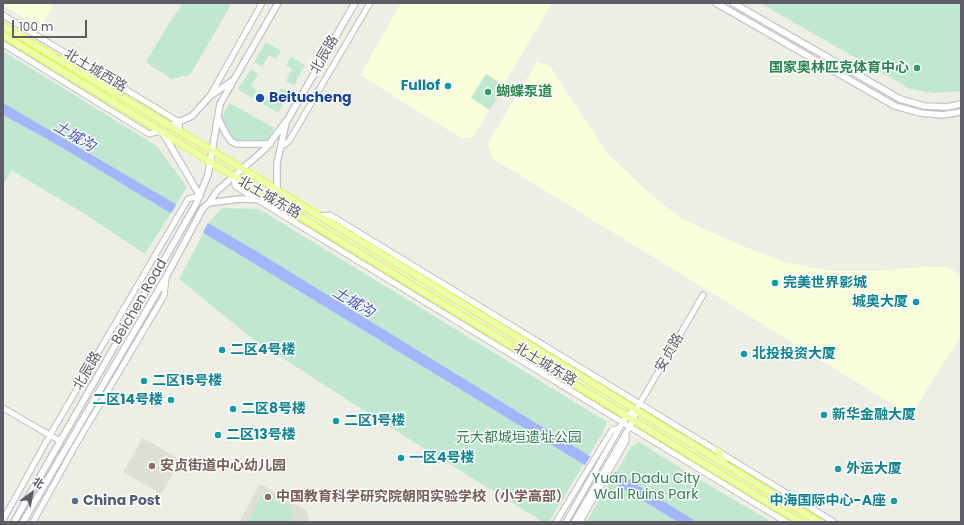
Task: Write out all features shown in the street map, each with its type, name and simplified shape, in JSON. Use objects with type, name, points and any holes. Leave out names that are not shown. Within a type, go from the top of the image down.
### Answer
[{"type":"main road","points":[[200,196],[208,176],[220,104],[278,3]]},
{"type":"main road","name":"北辰路","points":[[23,522],[166,278],[203,208],[209,203],[217,191],[270,144],[287,120],[355,3]]},
{"type":"main road","points":[[716,3],[895,106],[921,113],[942,115],[961,112]]},
{"type":"main road","points":[[733,3],[900,99],[924,106],[947,107],[961,104]]},
{"type":"main road","name":"北土城西路","points":[[3,26],[212,151]]},
{"type":"main road","name":"北土城西路","points":[[3,35],[162,132]]},
{"type":"main road","points":[[170,126],[192,116],[210,96],[234,79]]},
{"type":"main road","points":[[218,118],[231,142],[236,144],[270,144]]},
{"type":"main road","points":[[277,190],[278,163],[287,120]]},
{"type":"main road","points":[[162,132],[234,176]]},
{"type":"main road","points":[[162,132],[200,196]]},
{"type":"main road","name":"北土城东路","points":[[212,151],[819,522]]},
{"type":"main road","name":"北土城东路","points":[[234,176],[634,419],[800,522]]},
{"type":"main road","name":"Beichen Road","points":[[14,522],[200,196]]},
{"type":"main road","points":[[209,203],[239,199],[274,200]]},
{"type":"main road","points":[[718,451],[724,463]]},
{"type":"street","points":[[210,96],[262,3]]},
{"type":"street","name":"北辰路","points":[[281,147],[290,141],[370,3]]},
{"type":"street","name":"北土城西路","points":[[3,15],[179,122]]},
{"type":"street","name":"北土城西路","points":[[3,44],[149,134],[162,132]]},
{"type":"street","points":[[179,122],[180,132]]},
{"type":"street","name":"北土城东路","points":[[234,176],[235,186],[786,522]]},
{"type":"street","name":"北辰路","points":[[3,520],[50,435],[188,199],[200,196]]},
{"type":"street","name":"北土城东路","points":[[319,216],[330,215],[834,522]]},
{"type":"street","points":[[396,274],[404,260]]},
{"type":"street","name":"北辰路","points":[[33,522],[74,448],[164,296],[166,278]]},
{"type":"street","name":"安贞路","points":[[599,483],[634,419],[636,410],[703,296]]},
{"type":"street","points":[[3,408],[60,441]]},
{"type":"street","name":"安贞路","points":[[566,522],[622,422],[627,415],[636,410]]},
{"type":"street","points":[[556,522],[612,430],[619,428]]},
{"type":"street","points":[[574,522],[599,483]]},
{"type":"street","points":[[580,522],[599,483]]},
{"type":"street","points":[[569,500],[582,494]]},
{"type":"shaded area","points":[[3,3],[54,3],[40,28],[3,5]]},
{"type":"shaded area","points":[[401,3],[552,3],[473,137],[461,138],[360,75]]},
{"type":"shaded area","points":[[537,62],[550,66],[608,154],[649,193],[679,217],[730,241],[784,262],[829,271],[877,271],[926,267],[949,267],[961,277],[961,336],[914,410],[904,411],[492,158],[488,143]]},
{"type":"shaded area","name":"安贞街道中心幼儿园","points":[[143,438],[181,460],[161,494],[123,472]]},
{"type":"shaded area","name":"中国教育科学研究院朝阳实验学校（小学高部）","points":[[260,484],[306,510],[309,519],[308,522],[239,522]]},
{"type":"green space","points":[[183,3],[232,3],[190,75],[171,79],[146,62]]},
{"type":"green space","name":"国家奥林匹克体育中心","points":[[760,3],[961,3],[961,91],[934,93],[910,89]]},
{"type":"green space","points":[[266,42],[281,51],[276,59],[269,55],[262,67],[254,62]]},
{"type":"green space","points":[[3,51],[157,146],[187,187],[145,254],[85,214],[11,170],[5,182],[3,181]]},
{"type":"green space","points":[[291,57],[305,65],[294,85],[286,81],[292,69],[286,65]]},
{"type":"green space","points":[[251,69],[258,74],[251,86],[257,90],[252,98],[238,89]]},
{"type":"green space","name":"蝴蝶泵道","points":[[486,74],[505,86],[490,110],[471,98]]},
{"type":"green space","points":[[281,88],[289,92],[278,113],[263,104],[267,97],[274,101]]},
{"type":"green space","points":[[230,103],[274,128],[269,138],[264,142],[236,143],[227,132],[222,120],[223,114]]},
{"type":"green space","name":"元大都城垣遗址公园","points":[[222,208],[259,209],[607,422],[603,432],[549,522],[543,522],[377,419],[253,339],[179,279],[210,221]]},
{"type":"green space","name":"Yuan Dadu City Wall Ruins Park","points":[[639,442],[772,522],[586,522],[631,447]]},
{"type":"green space","points":[[268,493],[291,506],[294,514],[290,522],[247,522],[261,496]]},
{"type":"water","points":[[3,103],[256,251],[697,522],[678,522],[56,144],[3,115]]},
{"type":"pier","points":[[178,202],[209,221],[202,234],[170,215]]},
{"type":"pier","points":[[591,455],[616,470],[608,482],[584,467]]},
{"type":"place","name":"国家奥林匹克体育中心","points":[[917,68]]},
{"type":"place","name":"Fullof","points":[[448,86]]},
{"type":"place","name":"蝴蝶泵道","points":[[488,92]]},
{"type":"place","name":"Beitucheng","points":[[260,98]]},
{"type":"place","name":"完美世界影城","points":[[775,283]]},
{"type":"place","name":"城奥大厦","points":[[916,302]]},
{"type":"place","name":"二区4号楼","points":[[222,350]]},
{"type":"place","name":"北投投资大厦","points":[[744,354]]},
{"type":"place","name":"二区15号楼","points":[[144,381]]},
{"type":"place","name":"二区14号楼","points":[[171,400]]},
{"type":"place","name":"二区8号楼","points":[[233,409]]},
{"type":"place","name":"新华金融大厦","points":[[824,415]]},
{"type":"place","name":"二区1号楼","points":[[336,421]]},
{"type":"place","name":"二区13号楼","points":[[218,435]]},
{"type":"place","name":"一区4号楼","points":[[401,458]]},
{"type":"place","name":"安贞街道中心幼儿园","points":[[152,466]]},
{"type":"place","name":"外运大厦","points":[[838,469]]},
{"type":"place","name":"中国教育科学研究院朝阳实验学校（小学高部）","points":[[268,497]]},
{"type":"place","name":"China Post","points":[[75,501]]},
{"type":"place","name":"中海国际中心-A座","points":[[894,501]]},
{"type":"water label","name":"土城沟","points":[[74,137]]},
{"type":"water label","name":"土城沟","points":[[353,303]]}]
